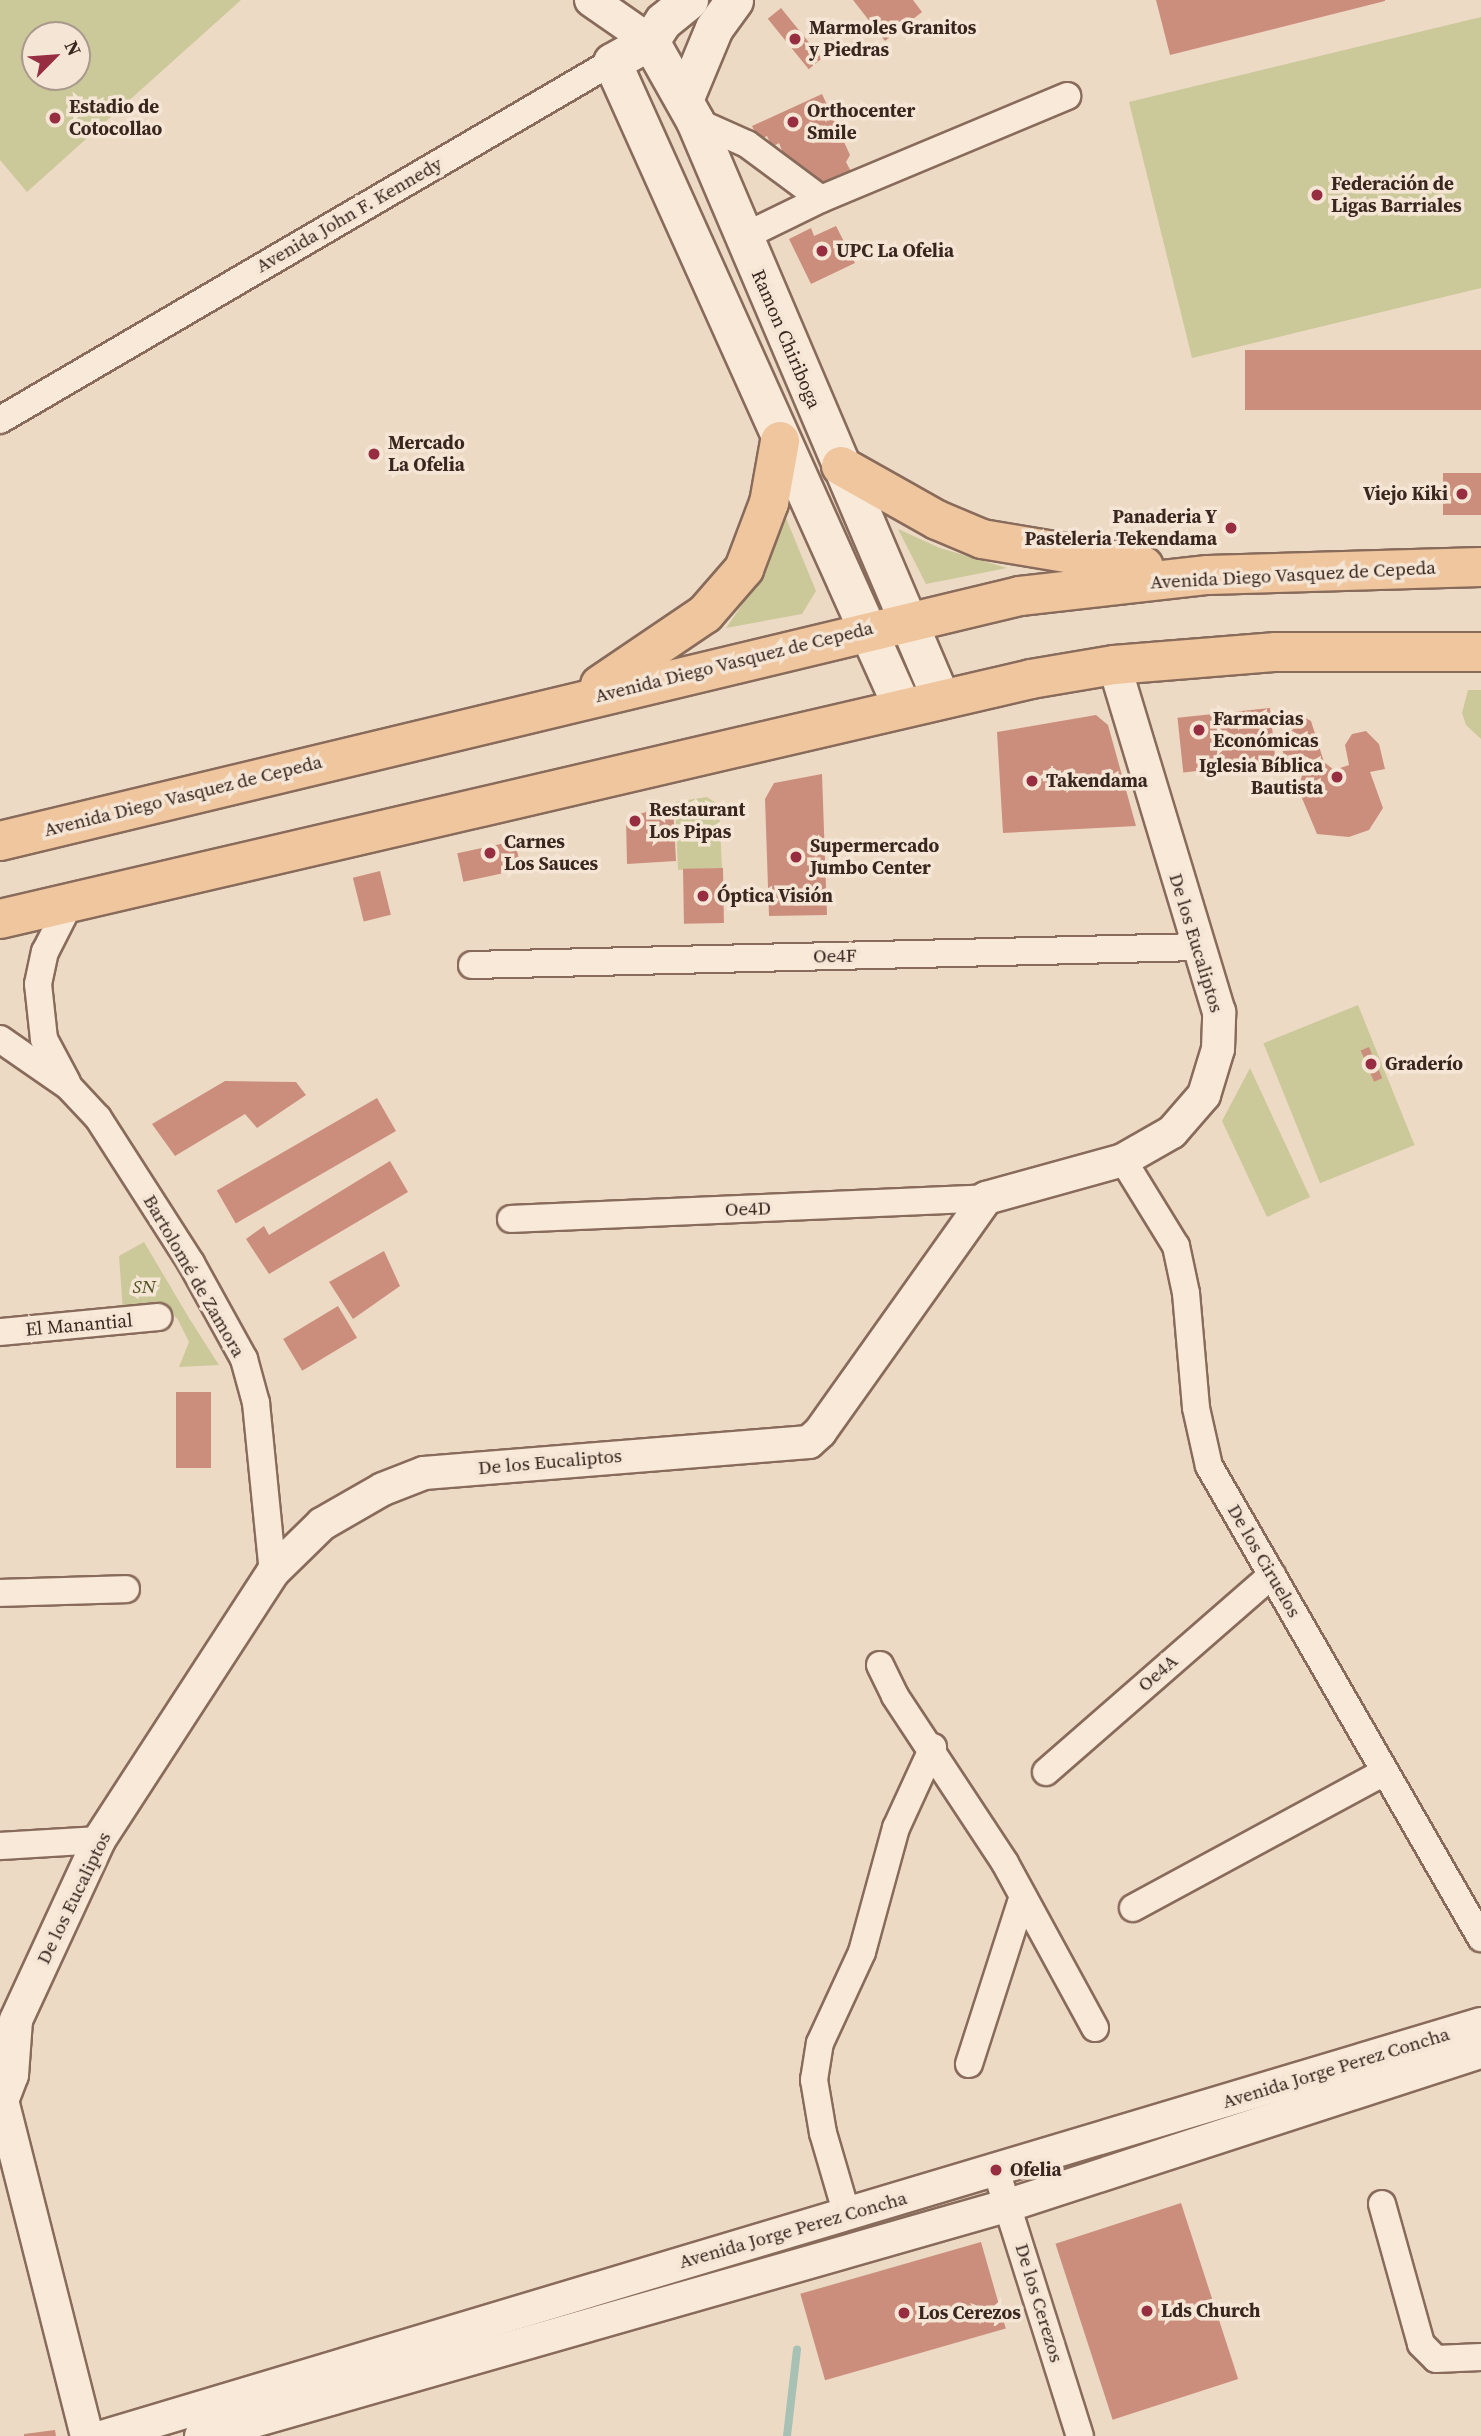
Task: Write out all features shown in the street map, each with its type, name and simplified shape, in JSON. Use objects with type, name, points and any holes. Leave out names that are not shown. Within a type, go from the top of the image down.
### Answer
[{"type":"main road","name":"Avenida John F. Kennedy","points":[[612,62],[650,41],[663,21],[689,0]]},
{"type":"main road","points":[[689,110],[713,28],[734,0]]},
{"type":"main road","name":"Ramon Chiriboga","points":[[650,41],[689,110],[841,466],[911,620],[941,699]]},
{"type":"main road","name":"Ramon Chiriboga","points":[[612,62],[780,441],[902,707]]},
{"type":"main road","points":[[577,701],[705,614],[744,569],[769,503],[780,441]]},
{"type":"main road","points":[[841,466],[937,520],[982,539],[1208,575]]},
{"type":"main road","name":"Avenida Diego Vasquez de Cepeda","points":[[0,841],[866,629],[1020,596],[1208,575],[1481,567]]},
{"type":"main road","points":[[0,919],[902,707],[1114,665],[1276,652],[1481,652]]},
{"type":"street","name":"Ramon Chiriboga","points":[[594,3],[650,41]]},
{"type":"street","name":"Ramon Chiriboga","points":[[594,3],[612,62]]},
{"type":"street","name":"Avenida John F. Kennedy","points":[[0,420],[612,62]]},
{"type":"street","points":[[743,237],[821,199],[1068,96]]},
{"type":"street","points":[[689,110],[747,144],[821,199]]},
{"type":"street","name":"De los Eucaliptos","points":[[87,2436],[1,2101],[12,2075],[16,2020],[99,1840],[273,1572],[322,1524],[383,1489],[424,1473],[809,1441],[820,1432],[986,1198],[1123,1160],[1172,1132],[1204,1095],[1218,1049],[1219,1012],[1114,665]]},
{"type":"street","name":"Bartolomé de Zamora","points":[[69,1087],[44,1039],[37,984],[45,952],[70,903]]},
{"type":"street","name":"Oe4F","points":[[472,965],[1198,947]]},
{"type":"street","name":"Bartolomé de Zamora","points":[[5,1048],[69,1087],[98,1118],[191,1263],[244,1359],[256,1403],[273,1572]]},
{"type":"street","name":"De los Ciruelos","points":[[1123,1160],[1176,1246],[1186,1293],[1196,1408],[1209,1466],[1481,1938]]},
{"type":"street","name":"Oe4D","points":[[511,1219],[986,1198]]},
{"type":"street","name":"El Manantial","points":[[0,1332],[158,1317]]},
{"type":"street","name":"Oe4A","points":[[1046,1772],[1272,1575]]},
{"type":"street","points":[[0,1593],[126,1589]]},
{"type":"street","points":[[880,1665],[895,1696],[933,1747],[1023,1896],[1095,2028]]},
{"type":"street","points":[[846,2215],[822,2133],[814,2080],[820,2043],[862,1952],[896,1828],[933,1747]]},
{"type":"street","points":[[1133,1908],[1385,1772]]},
{"type":"street","points":[[0,1846],[99,1840]]},
{"type":"street","points":[[970,2064],[1023,1896]]},
{"type":"street","name":"Avenida Jorge Perez Concha","points":[[105,2436],[1481,2024]]},
{"type":"street","name":"Avenida Jorge Perez Concha","points":[[201,2436],[1009,2206],[1481,2052]]},
{"type":"street","name":"De los Cerezos","points":[[996,2170],[1080,2436]]},
{"type":"street","points":[[1382,2204],[1421,2344],[1436,2359],[1481,2357]]},
{"type":"green space","name":"Estadio de Cotocollao","points":[[0,0],[241,0],[27,192],[0,160]]},
{"type":"green space","name":"Federación de Ligas Barriales","points":[[1481,17],[1481,288],[1192,358],[1129,102]]},
{"type":"green space","points":[[786,518],[816,591],[802,614],[726,628],[759,580]]},
{"type":"green space","points":[[898,529],[940,548],[1007,568],[926,584]]},
{"type":"green space","points":[[1468,690],[1481,690],[1481,739],[1466,725],[1462,713]]},
{"type":"green space","points":[[707,797],[719,805],[722,868],[678,870],[675,802]]},
{"type":"green space","points":[[1358,1005],[1415,1145],[1320,1183],[1263,1043]]},
{"type":"green space","points":[[1250,1068],[1310,1197],[1267,1217],[1222,1121]]},
{"type":"green space","name":"SN","points":[[144,1242],[219,1365],[179,1367],[189,1342],[177,1318],[164,1311],[123,1312],[119,1256]]},
{"type":"building","points":[[853,0],[913,0],[922,12],[885,41]]},
{"type":"building","points":[[1156,0],[1385,0],[1385,1],[1170,55]]},
{"type":"building","name":"Marmoles Granitos y Piedras","points":[[781,8],[822,59],[809,69],[768,19]]},
{"type":"building","points":[[822,94],[850,155],[846,162],[854,177],[842,184],[838,177],[821,185],[785,158],[779,143],[772,147],[767,136],[759,140],[752,126]]},
{"type":"building","name":"UPC La Ofelia","points":[[836,226],[855,263],[811,284],[789,239],[811,228],[814,236]]},
{"type":"building","points":[[1245,350],[1481,350],[1481,410],[1245,410]]},
{"type":"building","name":"Viejo Kiki","points":[[1443,473],[1481,473],[1481,515],[1443,515]]},
{"type":"building","points":[[1270,708],[1276,763],[1183,772],[1178,718]]},
{"type":"building","points":[[1096,715],[1108,725],[1136,826],[1003,833],[997,732]]},
{"type":"building","name":"Iglesia Bíblica Bautista","points":[[1302,716],[1311,721],[1324,762],[1334,770],[1349,765],[1345,745],[1352,734],[1366,731],[1379,744],[1385,769],[1370,772],[1383,808],[1369,830],[1349,837],[1317,834],[1299,791],[1302,774],[1299,769],[1288,769],[1278,735],[1293,730],[1289,717]]},
{"type":"building","name":"Supermercado Jumbo Center","points":[[822,774],[827,915],[769,916],[765,799],[774,783]]},
{"type":"building","points":[[673,804],[676,861],[627,864],[626,818]]},
{"type":"building","points":[[515,841],[521,869],[463,882],[457,853]]},
{"type":"building","name":"Óptica Visión","points":[[723,868],[724,923],[684,924],[683,869]]},
{"type":"building","points":[[380,871],[391,915],[364,921],[353,878]]},
{"type":"building","name":"Graderío","points":[[1369,1047],[1382,1078],[1374,1082],[1361,1051]]},
{"type":"building","points":[[225,1081],[296,1082],[306,1095],[257,1128],[245,1114],[175,1156],[152,1124]]},
{"type":"building","points":[[377,1098],[396,1131],[236,1223],[217,1190]]},
{"type":"building","points":[[390,1161],[408,1192],[269,1274],[246,1239],[264,1226],[269,1235]]},
{"type":"building","points":[[384,1251],[400,1286],[353,1319],[329,1282]]},
{"type":"building","points":[[338,1306],[357,1338],[302,1371],[283,1339]]},
{"type":"building","points":[[176,1392],[211,1392],[211,1468],[176,1468]]},
{"type":"building","name":"Lds Church","points":[[1181,2203],[1238,2379],[1113,2420],[1055,2244]]},
{"type":"building","name":"Los Cerezos","points":[[981,2242],[1006,2329],[825,2380],[800,2294]]},
{"type":"building","points":[[55,2430],[56,2436],[24,2436],[24,2434]]},
{"type":"waterway","points":[[787,2436],[797,2350]]},
{"type":"place","name":"Marmoles Granitos y Piedras","points":[[795,39]]},
{"type":"place","name":"Estadio de Cotocollao","points":[[55,118]]},
{"type":"place","name":"Orthocenter Smile","points":[[793,122]]},
{"type":"place","name":"Federación de Ligas Barriales","points":[[1317,195]]},
{"type":"place","name":"UPC La Ofelia","points":[[822,251]]},
{"type":"place","name":"Mercado La Ofelia","points":[[374,454]]},
{"type":"place","name":"Viejo Kiki","points":[[1462,494]]},
{"type":"place","name":"Panaderia Y Pasteleria Tekendama","points":[[1231,528]]},
{"type":"place","name":"Farmacias Económicas","points":[[1199,730]]},
{"type":"place","name":"Iglesia Bíblica Bautista","points":[[1337,777]]},
{"type":"place","name":"Takendama","points":[[1032,781]]},
{"type":"place","name":"Restaurant Los Pipas","points":[[635,821]]},
{"type":"place","name":"Carnes Los Sauces","points":[[490,853]]},
{"type":"place","name":"Supermercado Jumbo Center","points":[[796,857]]},
{"type":"place","name":"Óptica Visión","points":[[703,896]]},
{"type":"place","name":"Graderío","points":[[1371,1064]]},
{"type":"place","name":"Ofelia","points":[[996,2170]]},
{"type":"place","name":"Lds Church","points":[[1147,2311]]},
{"type":"place","name":"Los Cerezos","points":[[904,2313]]}]
